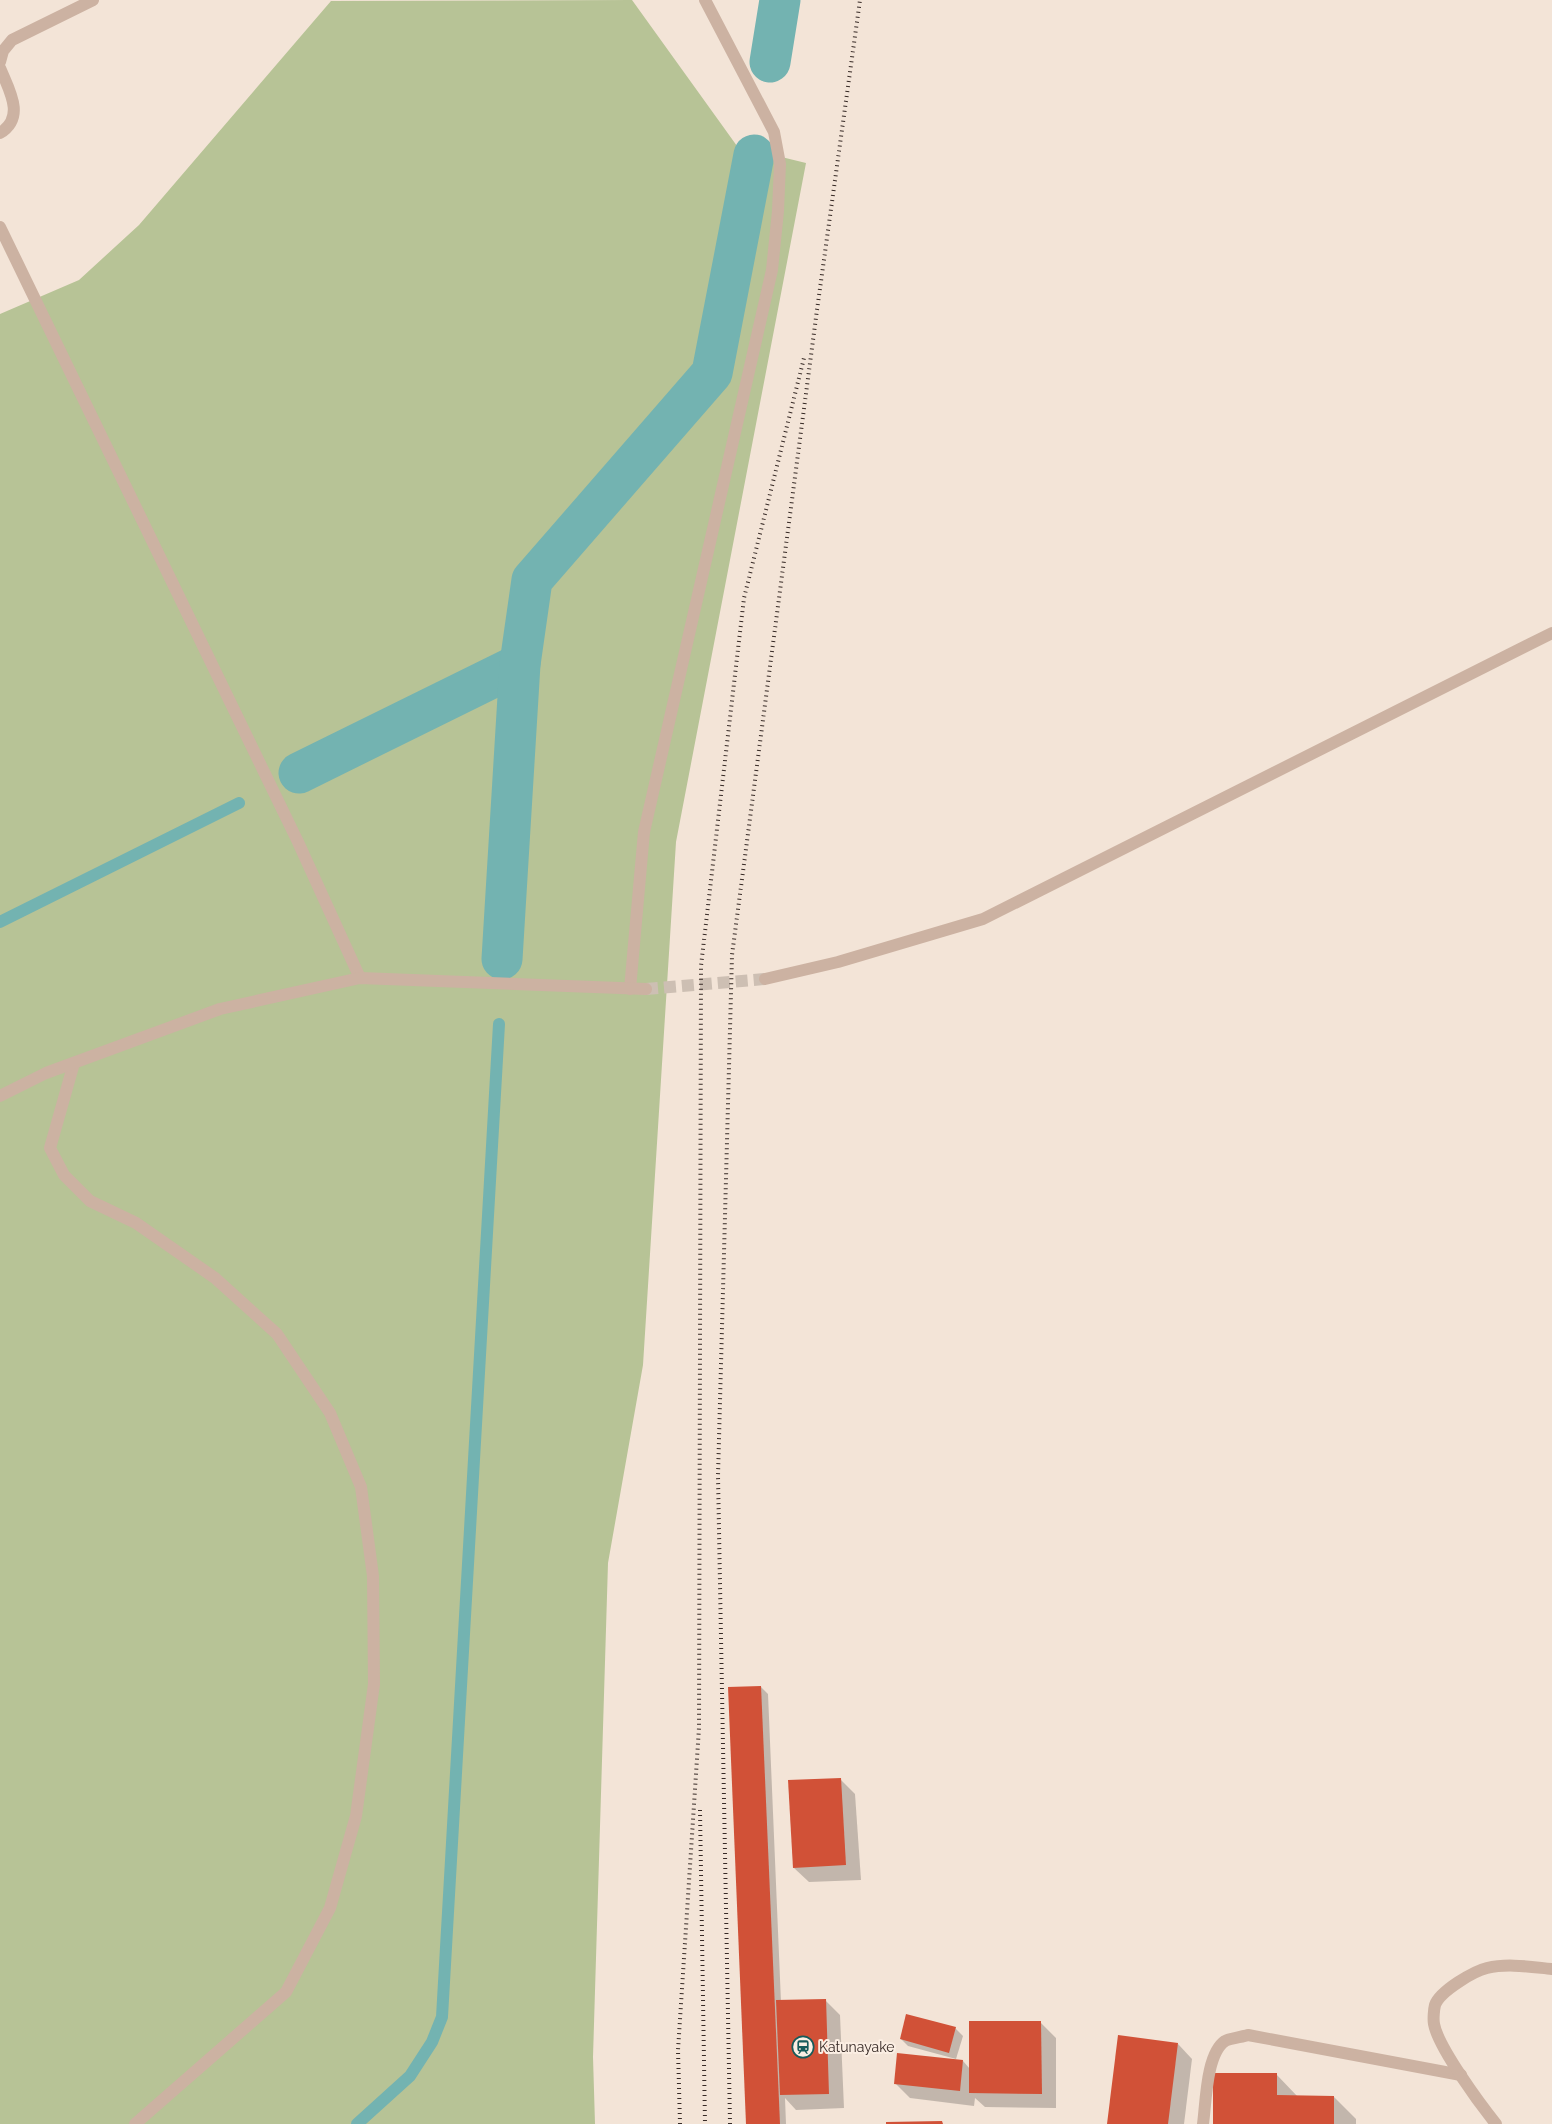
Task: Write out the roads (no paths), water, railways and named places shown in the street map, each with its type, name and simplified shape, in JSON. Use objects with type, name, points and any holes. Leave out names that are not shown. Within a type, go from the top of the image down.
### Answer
[{"type":"street","points":[[0,62],[2,51],[12,40],[93,0]]},
{"type":"street","points":[[630,989],[644,832],[772,270],[778,212],[780,164],[774,132],[705,0]]},
{"type":"street","points":[[0,68],[13,100],[15,112],[8,128],[0,133]]},
{"type":"street","points":[[0,227],[294,833],[360,978]]},
{"type":"street","points":[[765,979],[838,962],[983,919],[1552,632]]},
{"type":"street","points":[[0,1096],[46,1073],[220,1009],[360,978],[646,989]]},
{"type":"street","points":[[74,1064],[50,1148],[64,1175],[90,1201],[136,1223],[215,1278],[277,1334],[330,1413],[360,1487],[374,1576],[374,1684],[356,1816],[330,1908],[286,1992],[135,2124]]},
{"type":"street","points":[[1496,2124],[1442,2046],[1434,2023],[1436,2004],[1447,1990],[1487,1968],[1520,1966],[1552,1969]]},
{"type":"street","points":[[1203,2124],[1211,2064],[1217,2050],[1226,2041],[1248,2035],[1461,2074]]},
{"type":"waterway","points":[[770,62],[780,0]]},
{"type":"waterway","points":[[502,959],[520,664],[532,580],[712,373],[754,155]]},
{"type":"waterway","points":[[299,773],[520,664]]},
{"type":"waterway","points":[[0,922],[239,803]]},
{"type":"waterway","points":[[357,2124],[410,2076],[432,2042],[442,2017],[499,1024]]},
{"type":"tunnel","points":[[646,989],[765,979]]},
{"type":"railway","points":[[730,2124],[718,1476],[732,955],[860,0]]},
{"type":"railway","points":[[680,2124],[678,2050],[699,1728],[701,966],[744,598],[804,358]]},
{"type":"railway","points":[[700,1810],[705,2124]]},
{"type":"place","name":"Katunayake","points":[[803,2047]]}]
